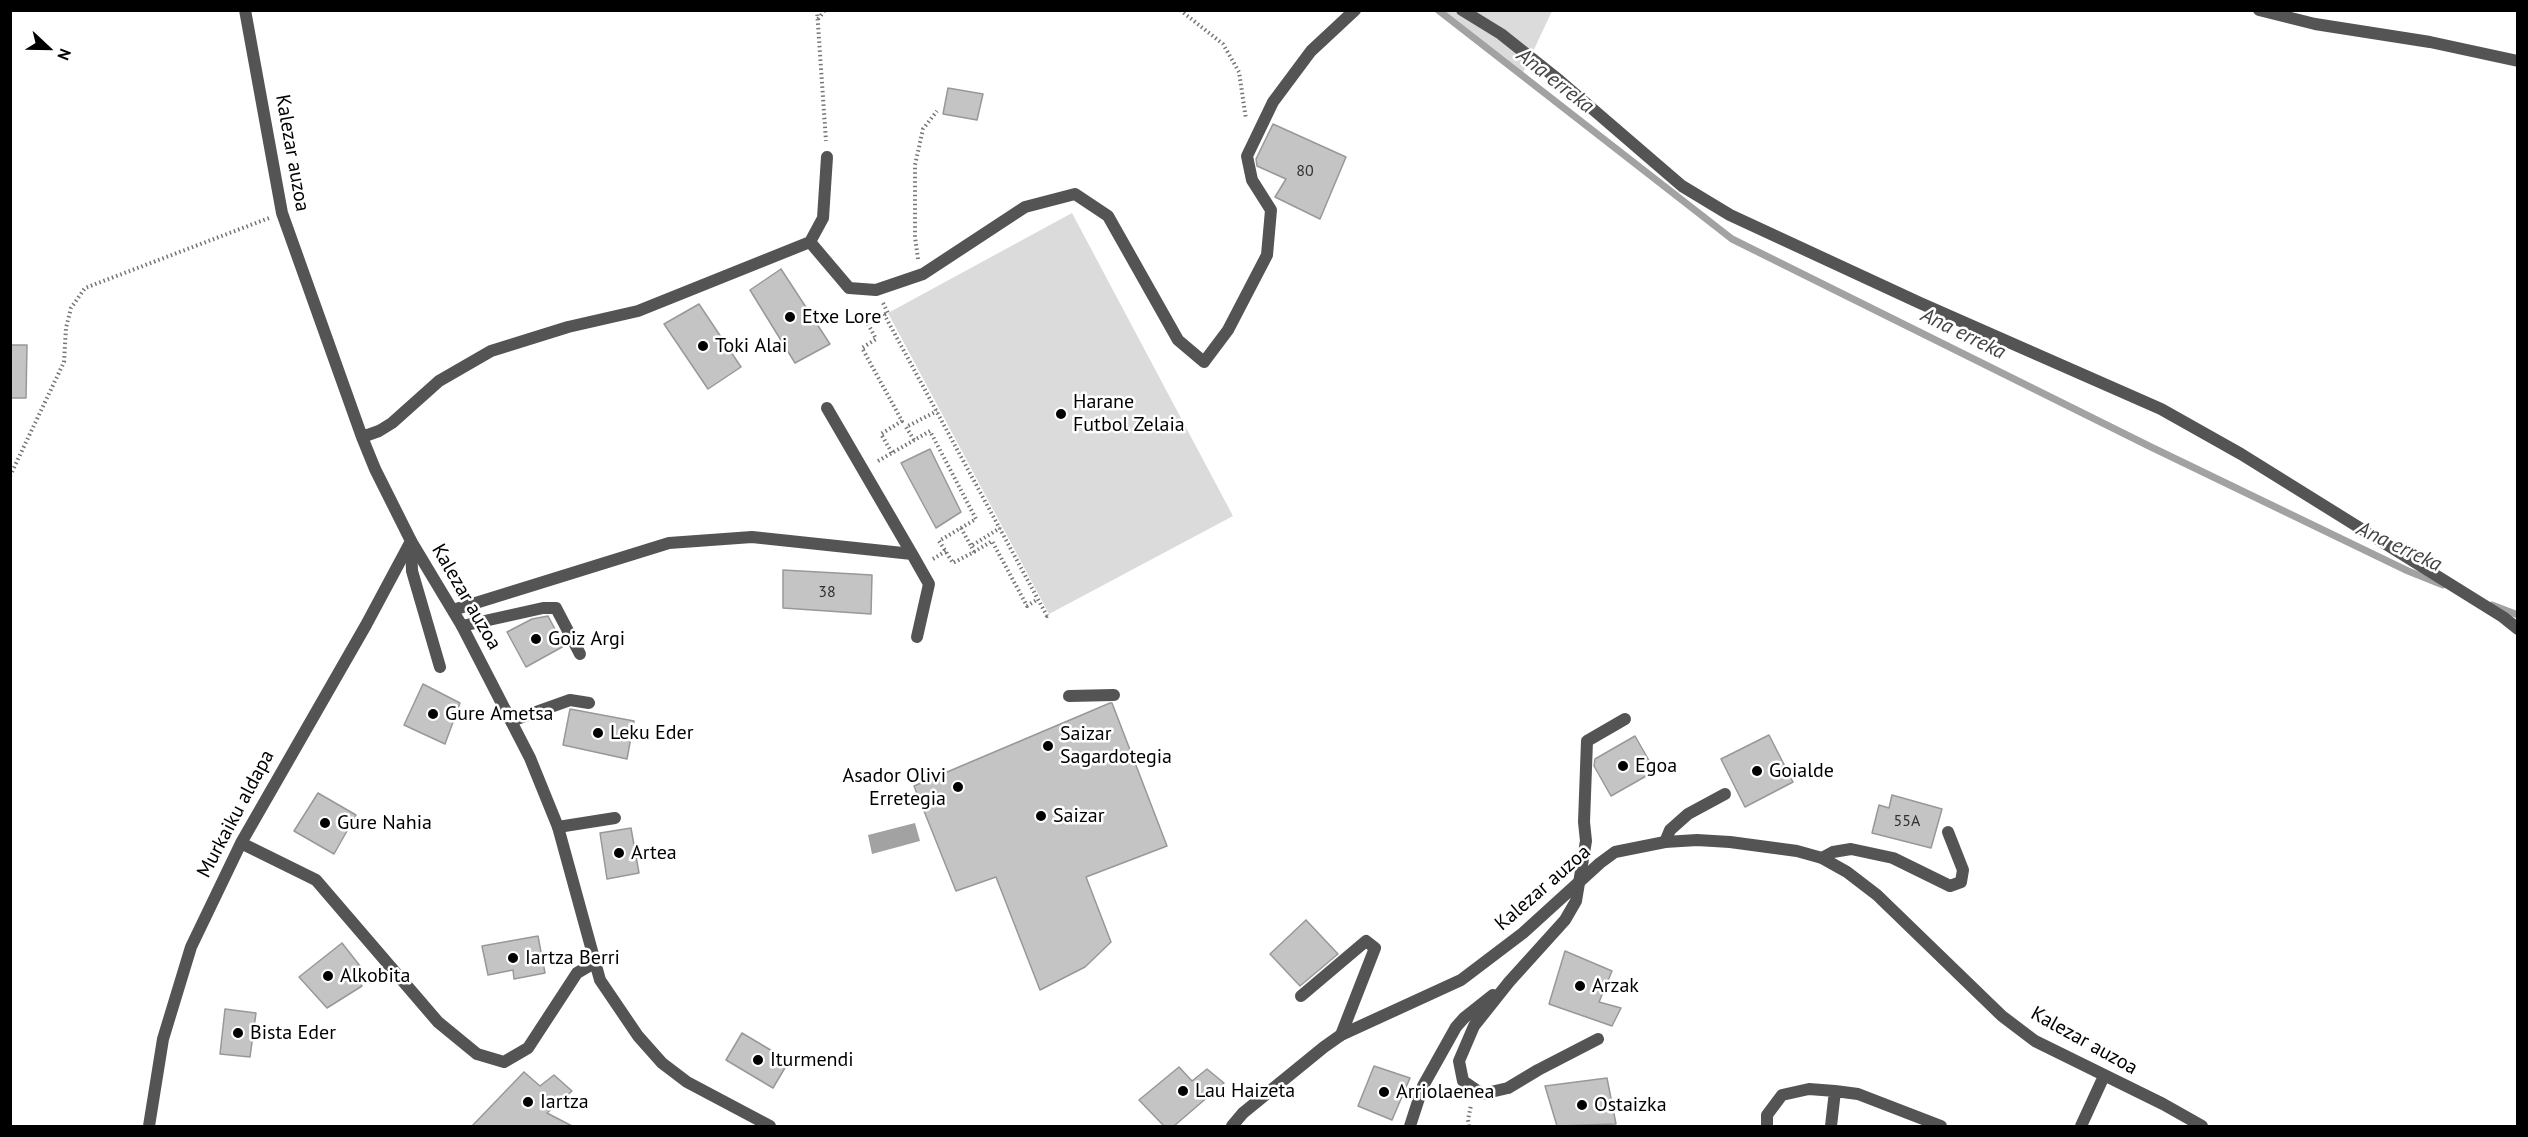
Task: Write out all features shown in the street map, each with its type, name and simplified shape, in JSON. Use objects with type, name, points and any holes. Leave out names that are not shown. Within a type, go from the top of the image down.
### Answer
[{"type":"street","name":"Kalezar auzoa","points":[[245,10],[282,213],[362,437],[411,542],[462,626],[542,784],[558,827],[600,980],[638,1036],[662,1063],[687,1082],[770,1126]]},
{"type":"street","points":[[810,242],[849,288],[876,290],[920,275],[1025,207],[1075,194],[1108,216],[1178,340],[1204,362],[1228,330],[1267,255],[1271,210],[1251,180],[1247,156],[1273,102],[1311,51],[1355,10]]},
{"type":"street","points":[[1462,10],[1501,34],[1560,81],[1682,186],[1730,215],[1910,299],[2161,410],[2241,454],[2503,617],[2517,629]]},
{"type":"street","points":[[2259,10],[2315,24],[2430,42],[2517,61]]},
{"type":"street","points":[[362,437],[386,427],[439,381],[491,351],[568,327],[638,311],[810,242],[823,219],[827,157]]},
{"type":"street","points":[[827,408],[928,584],[917,637]]},
{"type":"street","points":[[453,610],[669,543],[752,537],[912,554]]},
{"type":"street","points":[[411,542],[412,571],[440,667]]},
{"type":"street","name":"Murkaiku aldapa","points":[[148,1126],[171,1008],[191,947],[240,843],[366,625],[411,542]]},
{"type":"street","points":[[462,626],[543,608],[556,608],[580,654]]},
{"type":"street","points":[[1069,696],[1114,695]]},
{"type":"street","points":[[511,721],[570,700],[589,703]]},
{"type":"street","points":[[1598,1039],[1508,1088],[1482,1094],[1463,1081],[1459,1061],[1474,1026],[1504,988],[1565,920],[1576,901],[1586,841],[1584,822],[1587,741],[1625,719]]},
{"type":"street","points":[[1665,842],[1670,830],[1688,814],[1725,794]]},
{"type":"street","points":[[558,827],[615,818]]},
{"type":"street","points":[[1822,858],[1833,852],[1851,849],[1893,858],[1950,886],[1961,882],[1963,870],[1948,832]]},
{"type":"street","name":"Kalezar auzoa","points":[[1232,1126],[1244,1113],[1341,1035],[1461,980],[1523,933],[1581,879],[1615,852],[1665,842],[1697,840],[1797,851],[1822,858],[1847,872],[1877,895],[2018,1029],[2035,1041],[2163,1104],[2202,1126]]},
{"type":"street","points":[[240,843],[316,880],[438,1022],[477,1054],[504,1062],[528,1048],[577,973],[594,963]]},
{"type":"street","points":[[1300,996],[1366,941],[1375,948],[1341,1035]]},
{"type":"street","points":[[1410,1126],[1423,1086],[1456,1027],[1464,1018],[1504,988]]},
{"type":"street","points":[[2081,1126],[2104,1076]]},
{"type":"street","points":[[1767,1126],[1767,1115],[1782,1095],[1809,1089],[1858,1094],[1941,1126]]},
{"type":"street","points":[[1831,1126],[1835,1092]]},
{"type":"path","points":[[817,10],[827,157]]},
{"type":"path","points":[[817,19],[825,10]]},
{"type":"path","points":[[1180,10],[1223,44],[1239,72],[1246,121]]},
{"type":"path","points":[[920,275],[915,237],[915,165],[923,129],[936,111]]},
{"type":"path","points":[[10,476],[64,362],[66,328],[71,308],[86,288],[282,213]]},
{"type":"path","points":[[876,290],[888,313],[867,322],[876,339],[862,348],[902,421],[881,434],[892,453]]},
{"type":"path","points":[[884,314],[1047,616],[1049,614]]},
{"type":"path","points":[[914,440],[906,427],[937,411]]},
{"type":"path","points":[[878,461],[930,431],[976,519],[939,541],[953,563],[992,541],[1027,606],[1038,599]]},
{"type":"path","points":[[961,528],[974,552]]},
{"type":"path","points":[[971,546],[1000,528]]},
{"type":"path","points":[[933,559],[946,551]]},
{"type":"shaded area","points":[[1438,11],[1552,11],[1522,75]]},
{"type":"shaded area","name":"Harane Futbol Zelaia","points":[[1072,213],[1233,516],[1049,614],[888,313]]},
{"type":"shaded area","points":[[915,823],[920,841],[872,854],[868,835]]},
{"type":"building","points":[[948,88],[983,94],[977,120],[943,114]]},
{"type":"building","points":[[1273,124],[1346,157],[1320,219],[1275,197],[1286,179],[1257,166],[1256,159]]},
{"type":"building","name":"Etxe Lore","points":[[781,269],[830,344],[795,363],[750,290]]},
{"type":"building","name":"Toki Alai","points":[[699,304],[741,367],[708,389],[664,324]]},
{"type":"building","points":[[10,345],[27,345],[26,398],[10,398]]},
{"type":"building","points":[[930,449],[961,512],[936,528],[901,463]]},
{"type":"building","points":[[783,570],[872,575],[871,614],[783,608]]},
{"type":"building","name":"Goiz Argi","points":[[548,616],[564,646],[526,667],[507,632],[532,619]]},
{"type":"building","name":"Gure Ametsa","points":[[423,684],[460,703],[445,744],[404,725]]},
{"type":"building","name":"Saizar","points":[[1112,703],[1167,846],[1086,877],[1111,942],[1085,967],[1040,990],[996,877],[956,891],[914,786]]},
{"type":"building","name":"Leku Eder","points":[[570,709],[634,721],[627,759],[563,745]]},
{"type":"building","name":"Goialde","points":[[1769,735],[1793,782],[1745,807],[1721,759]]},
{"type":"building","name":"Egoa","points":[[1635,736],[1655,771],[1611,796],[1594,766],[1595,759]]},
{"type":"building","name":"Gure Nahia","points":[[318,793],[356,815],[334,854],[294,831]]},
{"type":"building","points":[[1892,795],[1942,809],[1931,848],[1872,833],[1879,805],[1889,808]]},
{"type":"building","name":"Artea","points":[[631,828],[639,873],[607,879],[600,833]]},
{"type":"building","points":[[1306,920],[1338,954],[1300,986],[1270,954]]},
{"type":"building","name":"Iartza Berri","points":[[538,936],[545,973],[514,979],[513,970],[488,975],[482,946]]},
{"type":"building","name":"Alkobita","points":[[342,943],[360,966],[353,974],[362,986],[327,1008],[299,977]]},
{"type":"building","name":"Arzak","points":[[1565,951],[1612,971],[1599,1002],[1621,1008],[1612,1026],[1549,1004]]},
{"type":"building","name":"Bista Eder","points":[[225,1009],[256,1013],[250,1057],[220,1054]]},
{"type":"building","name":"Iturmendi","points":[[742,1033],[789,1061],[773,1088],[726,1060]]},
{"type":"building","name":"Arriolaenea","points":[[1374,1066],[1410,1078],[1392,1120],[1358,1106]]},
{"type":"building","name":"Lau Haizeta","points":[[1179,1067],[1192,1081],[1207,1069],[1224,1083],[1174,1126],[1164,1126],[1139,1100]]},
{"type":"building","name":"Iartza","points":[[524,1072],[540,1086],[554,1075],[572,1091],[547,1113],[572,1126],[472,1126]]},
{"type":"building","name":"Ostaizka","points":[[1607,1078],[1616,1124],[1557,1126],[1545,1086]]},
{"type":"waterway","name":"Ana erreka","points":[[1438,10],[1732,239],[2151,447],[2408,571],[2443,585]]},
{"type":"waterway","name":"Ana erreka","points":[[2492,605],[2518,615]]},
{"type":"place","name":"Etxe Lore","points":[[790,317]]},
{"type":"place","name":"Toki Alai","points":[[703,346]]},
{"type":"place","name":"Harane Futbol Zelaia","points":[[1061,414]]},
{"type":"place","name":"Goiz Argi","points":[[536,639]]},
{"type":"place","name":"Gure Ametsa","points":[[433,714]]},
{"type":"place","name":"Leku Eder","points":[[598,733]]},
{"type":"place","name":"Saizar Sagardotegia","points":[[1048,746]]},
{"type":"place","name":"Egoa","points":[[1623,766]]},
{"type":"place","name":"Goialde","points":[[1757,771]]},
{"type":"place","name":"Asador Olivi Erretegia","points":[[958,787]]},
{"type":"place","name":"Saizar","points":[[1041,816]]},
{"type":"place","name":"Gure Nahia","points":[[325,823]]},
{"type":"place","name":"Artea","points":[[619,853]]},
{"type":"place","name":"Iartza Berri","points":[[513,958]]},
{"type":"place","name":"Alkobita","points":[[328,976]]},
{"type":"place","name":"Arzak","points":[[1580,986]]},
{"type":"place","name":"Bista Eder","points":[[238,1033]]},
{"type":"place","name":"Iturmendi","points":[[758,1060]]},
{"type":"place","name":"Lau Haizeta","points":[[1183,1091]]},
{"type":"place","name":"Arriolaenea","points":[[1384,1092]]},
{"type":"place","name":"Iartza","points":[[528,1102]]},
{"type":"place","name":"Ostaizka","points":[[1582,1105]]}]
